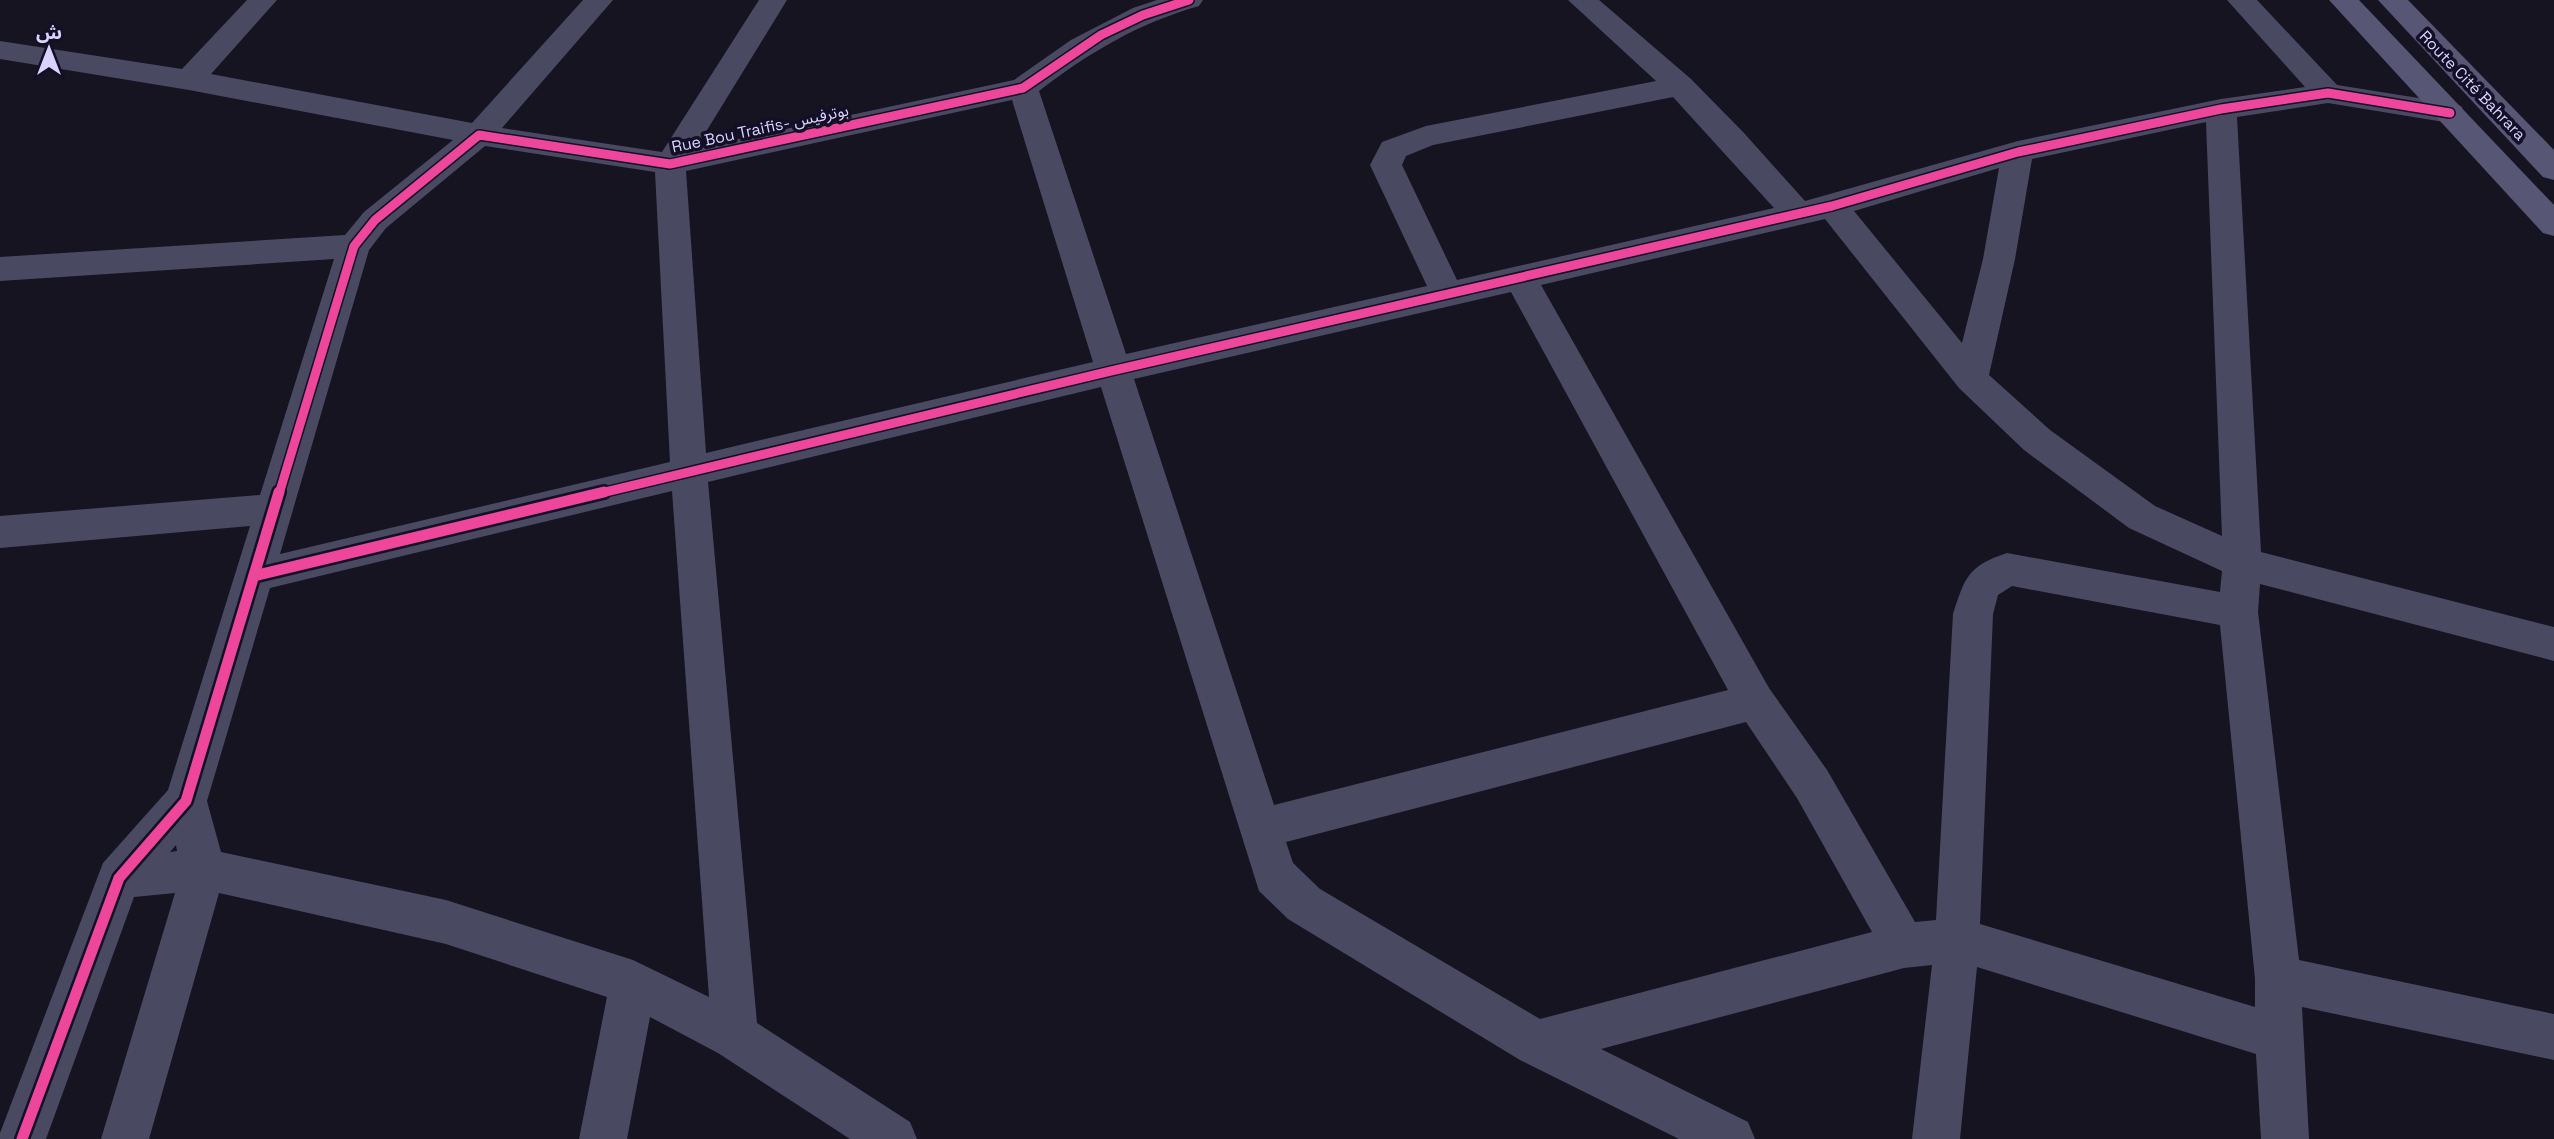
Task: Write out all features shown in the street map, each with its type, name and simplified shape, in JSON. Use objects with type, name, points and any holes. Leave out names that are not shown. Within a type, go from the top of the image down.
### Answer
[{"type":"main road","points":[[2343,0],[2554,225]]},
{"type":"main road","name":"Route Cité Bahrara","points":[[2392,0],[2554,169]]},
{"type":"street","points":[[189,80],[263,0]]},
{"type":"street","points":[[22,1139],[119,878],[186,801],[354,246],[375,220],[479,135],[599,0]]},
{"type":"street","points":[[735,1036],[690,471],[670,164],[773,0]]},
{"type":"street","name":"Rue Bou Traifis- بوترفيس","points":[[0,50],[189,80],[479,135],[670,164],[1023,88],[1063,57],[1112,27],[1151,9],[1189,0]]},
{"type":"street","points":[[1582,0],[1680,86],[1733,140],[1815,210],[1971,379],[2037,440],[2142,517],[2242,563],[2554,644]]},
{"type":"street","points":[[2241,0],[2328,93]]},
{"type":"street","points":[[1447,294],[1386,165],[1393,149],[1426,136],[1680,86]]},
{"type":"street","points":[[1023,88],[1111,371],[1275,876],[1304,904],[1537,1043],[1731,1139]]},
{"type":"street","points":[[254,576],[1111,371],[1815,210],[2018,152],[2221,108],[2328,93],[2450,113]]},
{"type":"street","points":[[2221,108],[2242,563],[2238,612],[2278,979],[2285,1139]]},
{"type":"street","points":[[1971,379],[1999,259],[2018,152]]},
{"type":"street","points":[[0,269],[354,246]]},
{"type":"street","points":[[1520,277],[1755,701],[1812,784],[1904,946]]},
{"type":"street","points":[[0,532],[275,509]]},
{"type":"street","points":[[1936,1139],[1957,939],[1973,614],[1982,585],[2007,569],[2238,612]]},
{"type":"street","points":[[1260,829],[1755,701]]},
{"type":"street","points":[[125,1139],[204,869],[186,801]]},
{"type":"street","points":[[119,878],[204,869],[446,922],[633,983],[735,1036],[893,1139]]},
{"type":"street","points":[[1537,1043],[1904,946],[1957,939],[2279,1038]]},
{"type":"street","points":[[2278,979],[2554,1037]]},
{"type":"street","points":[[603,1139],[633,983]]},
{"type":"cycle path","points":[[22,1139],[119,878],[186,801],[354,246],[375,220],[479,135],[670,164],[1023,88],[1081,46],[1121,24],[1189,0]]},
{"type":"cycle path","points":[[254,576],[1111,371],[1832,206],[2018,152],[2221,109],[2328,93],[2450,113]]}]
